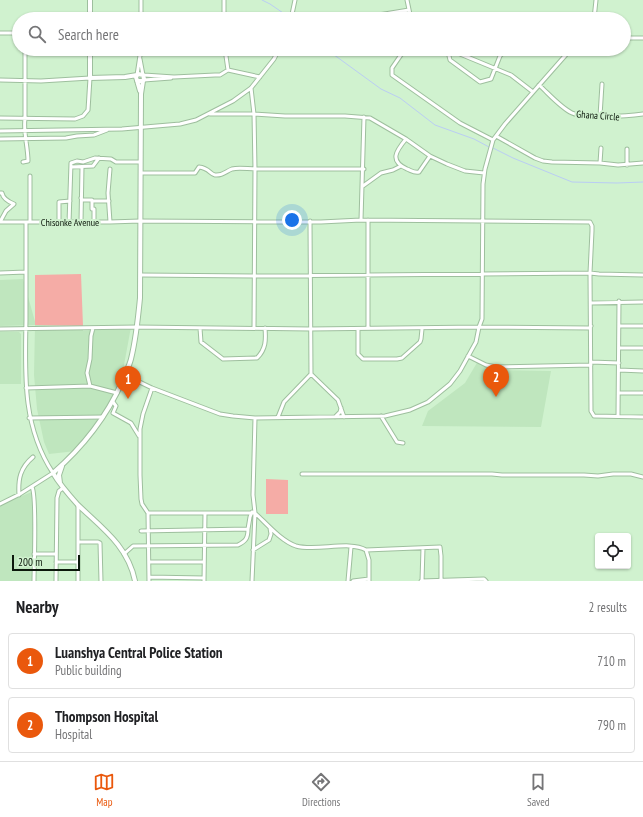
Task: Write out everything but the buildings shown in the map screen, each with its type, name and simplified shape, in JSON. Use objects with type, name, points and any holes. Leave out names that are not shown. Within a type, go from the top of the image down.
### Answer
[{"type":"main road","points":[[90,0],[90,12]]},
{"type":"main road","points":[[90,56],[90,78],[125,77],[140,73],[144,78]]},
{"type":"main road","points":[[136,581],[134,573],[120,547],[109,533],[78,505],[62,487],[53,473],[87,440],[113,402],[131,360],[138,327],[141,275],[141,128],[140,94],[136,77],[137,75]]},
{"type":"main road","points":[[125,77],[137,81],[144,78]]},
{"type":"main road","points":[[140,94],[144,78]]},
{"type":"main road","points":[[62,487],[59,475],[63,464]]},
{"type":"street","points":[[141,0],[141,12]]},
{"type":"street","points":[[224,0],[224,12]]},
{"type":"street","points":[[292,12],[295,0]]},
{"type":"street","points":[[397,12],[409,10],[407,0]]},
{"type":"street","points":[[595,12],[596,0]]},
{"type":"street","points":[[0,33],[12,33]]},
{"type":"street","points":[[631,38],[643,38]]},
{"type":"street","points":[[23,162],[28,161],[27,139],[24,126],[25,56]]},
{"type":"street","points":[[226,56],[228,70]]},
{"type":"street","points":[[0,131],[141,128],[180,124],[196,120],[233,101],[250,88],[276,56]]},
{"type":"street","points":[[400,56],[392,68],[392,75],[460,123],[493,140]]},
{"type":"street","points":[[449,56],[452,63],[480,82],[491,79],[500,56]]},
{"type":"street","points":[[465,56],[517,78],[534,92]]},
{"type":"street","points":[[125,375],[152,388],[220,414],[255,418],[382,416],[410,410],[428,402],[450,384],[460,371],[476,342],[482,319],[483,184],[484,173],[493,140],[566,56]]},
{"type":"street","points":[[137,75],[140,58]]},
{"type":"street","points":[[140,58],[144,78],[220,75],[228,70],[260,77]]},
{"type":"street","points":[[0,80],[41,81],[90,78],[88,110],[83,116],[75,119],[0,118]]},
{"type":"street","points":[[600,116],[602,84]]},
{"type":"street","name":"Ghana Circle","points":[[539,85],[571,113],[577,115],[631,116],[643,114]]},
{"type":"street","points":[[250,88],[254,114],[254,328]]},
{"type":"street","points":[[208,114],[285,116],[326,115],[364,117],[372,119],[406,139],[430,156],[447,164],[464,171],[484,173]]},
{"type":"street","points":[[361,220],[364,169],[364,117]]},
{"type":"street","points":[[0,139],[66,138],[94,135],[108,129]]},
{"type":"street","points":[[496,136],[543,161],[627,165],[643,163]]},
{"type":"street","points":[[406,139],[396,150],[396,160],[401,166],[414,173],[419,172],[430,156]]},
{"type":"street","points":[[600,163],[601,148]]},
{"type":"street","points":[[627,149],[627,165]]},
{"type":"street","points":[[71,167],[93,166],[99,158]]},
{"type":"street","points":[[69,223],[72,162],[99,158],[111,159],[116,162],[140,162]]},
{"type":"street","points":[[81,161],[83,173],[81,174],[81,222]]},
{"type":"street","points":[[363,186],[381,173],[401,166]]},
{"type":"street","points":[[141,173],[195,173],[199,167],[207,169],[212,174],[216,175],[223,174],[233,168],[364,169]]},
{"type":"street","points":[[110,169],[108,194],[110,222]]},
{"type":"street","points":[[0,504],[19,495],[53,473],[41,453],[29,418],[26,388],[26,267],[30,176]]},
{"type":"street","points":[[0,193],[2,193],[2,196],[6,200],[14,204],[6,211],[0,222]]},
{"type":"street","points":[[81,193],[82,200],[109,201]]},
{"type":"street","points":[[58,222],[59,202],[70,201]]},
{"type":"street","points":[[92,201],[92,209],[94,209],[94,222]]},
{"type":"street","points":[[368,220],[368,328]]},
{"type":"street","name":"Chisonke Avenue","points":[[0,222],[310,222],[368,220],[590,222],[592,231],[590,273]]},
{"type":"street","points":[[278,417],[284,402],[311,374],[310,222]]},
{"type":"street","points":[[18,272],[26,267]]},
{"type":"street","points":[[0,273],[26,272]]},
{"type":"street","points":[[141,275],[254,276],[590,273],[643,275]]},
{"type":"street","points":[[590,273],[592,414],[594,416],[643,417]]},
{"type":"street","points":[[618,416],[619,302]]},
{"type":"street","points":[[591,303],[643,302]]},
{"type":"street","points":[[0,329],[138,327],[310,329],[590,328],[591,326]]},
{"type":"street","points":[[619,326],[643,326]]},
{"type":"street","points":[[90,386],[87,373],[90,359],[90,336],[93,328]]},
{"type":"street","points":[[200,328],[201,342],[225,359],[257,358],[262,354],[265,345],[265,328]]},
{"type":"street","points":[[358,328],[358,354],[360,357],[367,359],[400,359],[420,342],[422,328]]},
{"type":"street","points":[[619,348],[643,348]]},
{"type":"street","points":[[468,356],[486,365],[496,367],[619,362]]},
{"type":"street","points":[[619,370],[643,371]]},
{"type":"street","points":[[311,374],[340,402],[344,417]]},
{"type":"street","points":[[26,388],[90,386],[117,393]]},
{"type":"street","points":[[152,388],[141,419],[140,438],[141,499],[142,504],[148,513],[149,579],[204,579],[205,513]]},
{"type":"street","points":[[619,393],[643,393]]},
{"type":"street","points":[[113,402],[116,406],[113,413],[131,423],[140,438]]},
{"type":"street","points":[[282,408],[287,417]]},
{"type":"street","points":[[335,417],[340,412],[341,408]]},
{"type":"street","points":[[382,416],[393,438],[397,442],[403,443]]},
{"type":"street","points":[[29,418],[104,417]]},
{"type":"street","points":[[252,581],[253,550],[255,539],[253,512],[255,418]]},
{"type":"street","points":[[19,495],[20,474],[25,464],[33,457]]},
{"type":"street","points":[[302,474],[492,474],[502,476],[598,476],[631,474],[643,477]]},
{"type":"street","points":[[32,487],[34,491],[34,581]]},
{"type":"street","points":[[56,581],[57,498],[62,487]]},
{"type":"street","points":[[78,505],[78,581]]},
{"type":"street","points":[[124,554],[133,546],[238,545],[247,539],[250,517],[253,512]]},
{"type":"street","points":[[148,513],[253,512],[270,528],[290,543],[298,546],[351,546],[366,550],[440,548],[441,581]]},
{"type":"street","points":[[253,550],[269,540],[271,534],[270,528]]},
{"type":"street","points":[[141,531],[248,529]]},
{"type":"street","points":[[78,542],[100,543],[101,581]]},
{"type":"street","points":[[348,581],[351,546]]},
{"type":"street","points":[[423,548],[421,581],[484,579],[486,581]]},
{"type":"street","points":[[353,581],[369,580],[369,560],[366,550]]},
{"type":"street","points":[[34,554],[56,554]]},
{"type":"street","points":[[56,562],[78,562]]},
{"type":"street","points":[[149,562],[204,562]]},
{"type":"shaded area","points":[[81,274],[83,326],[35,325],[35,275]]},
{"type":"shaded area","points":[[23,279],[36,325],[83,326],[83,331],[131,327],[119,392],[76,451],[49,454],[44,442],[37,409],[34,375],[35,325],[0,326],[0,280]]},
{"type":"shaded area","points":[[0,332],[19,332],[21,334],[21,384],[0,384]]},
{"type":"shaded area","points":[[478,361],[497,370],[551,371],[541,427],[422,426],[428,411],[465,383]]},
{"type":"shaded area","points":[[266,479],[288,480],[288,514],[266,514]]},
{"type":"shaded area","points":[[34,491],[33,581],[0,581],[0,505]]},
{"type":"waterway","points":[[262,0],[282,12]]},
{"type":"waterway","points":[[336,56],[381,89],[400,98],[435,125],[474,139],[489,147]]},
{"type":"waterway","points":[[493,148],[513,158],[572,182],[643,182]]},
{"type":"place","name":"Thompson Hospital","points":[[496,397]]},
{"type":"place","name":"Luanshya Central Police Station","points":[[128,399]]}]
